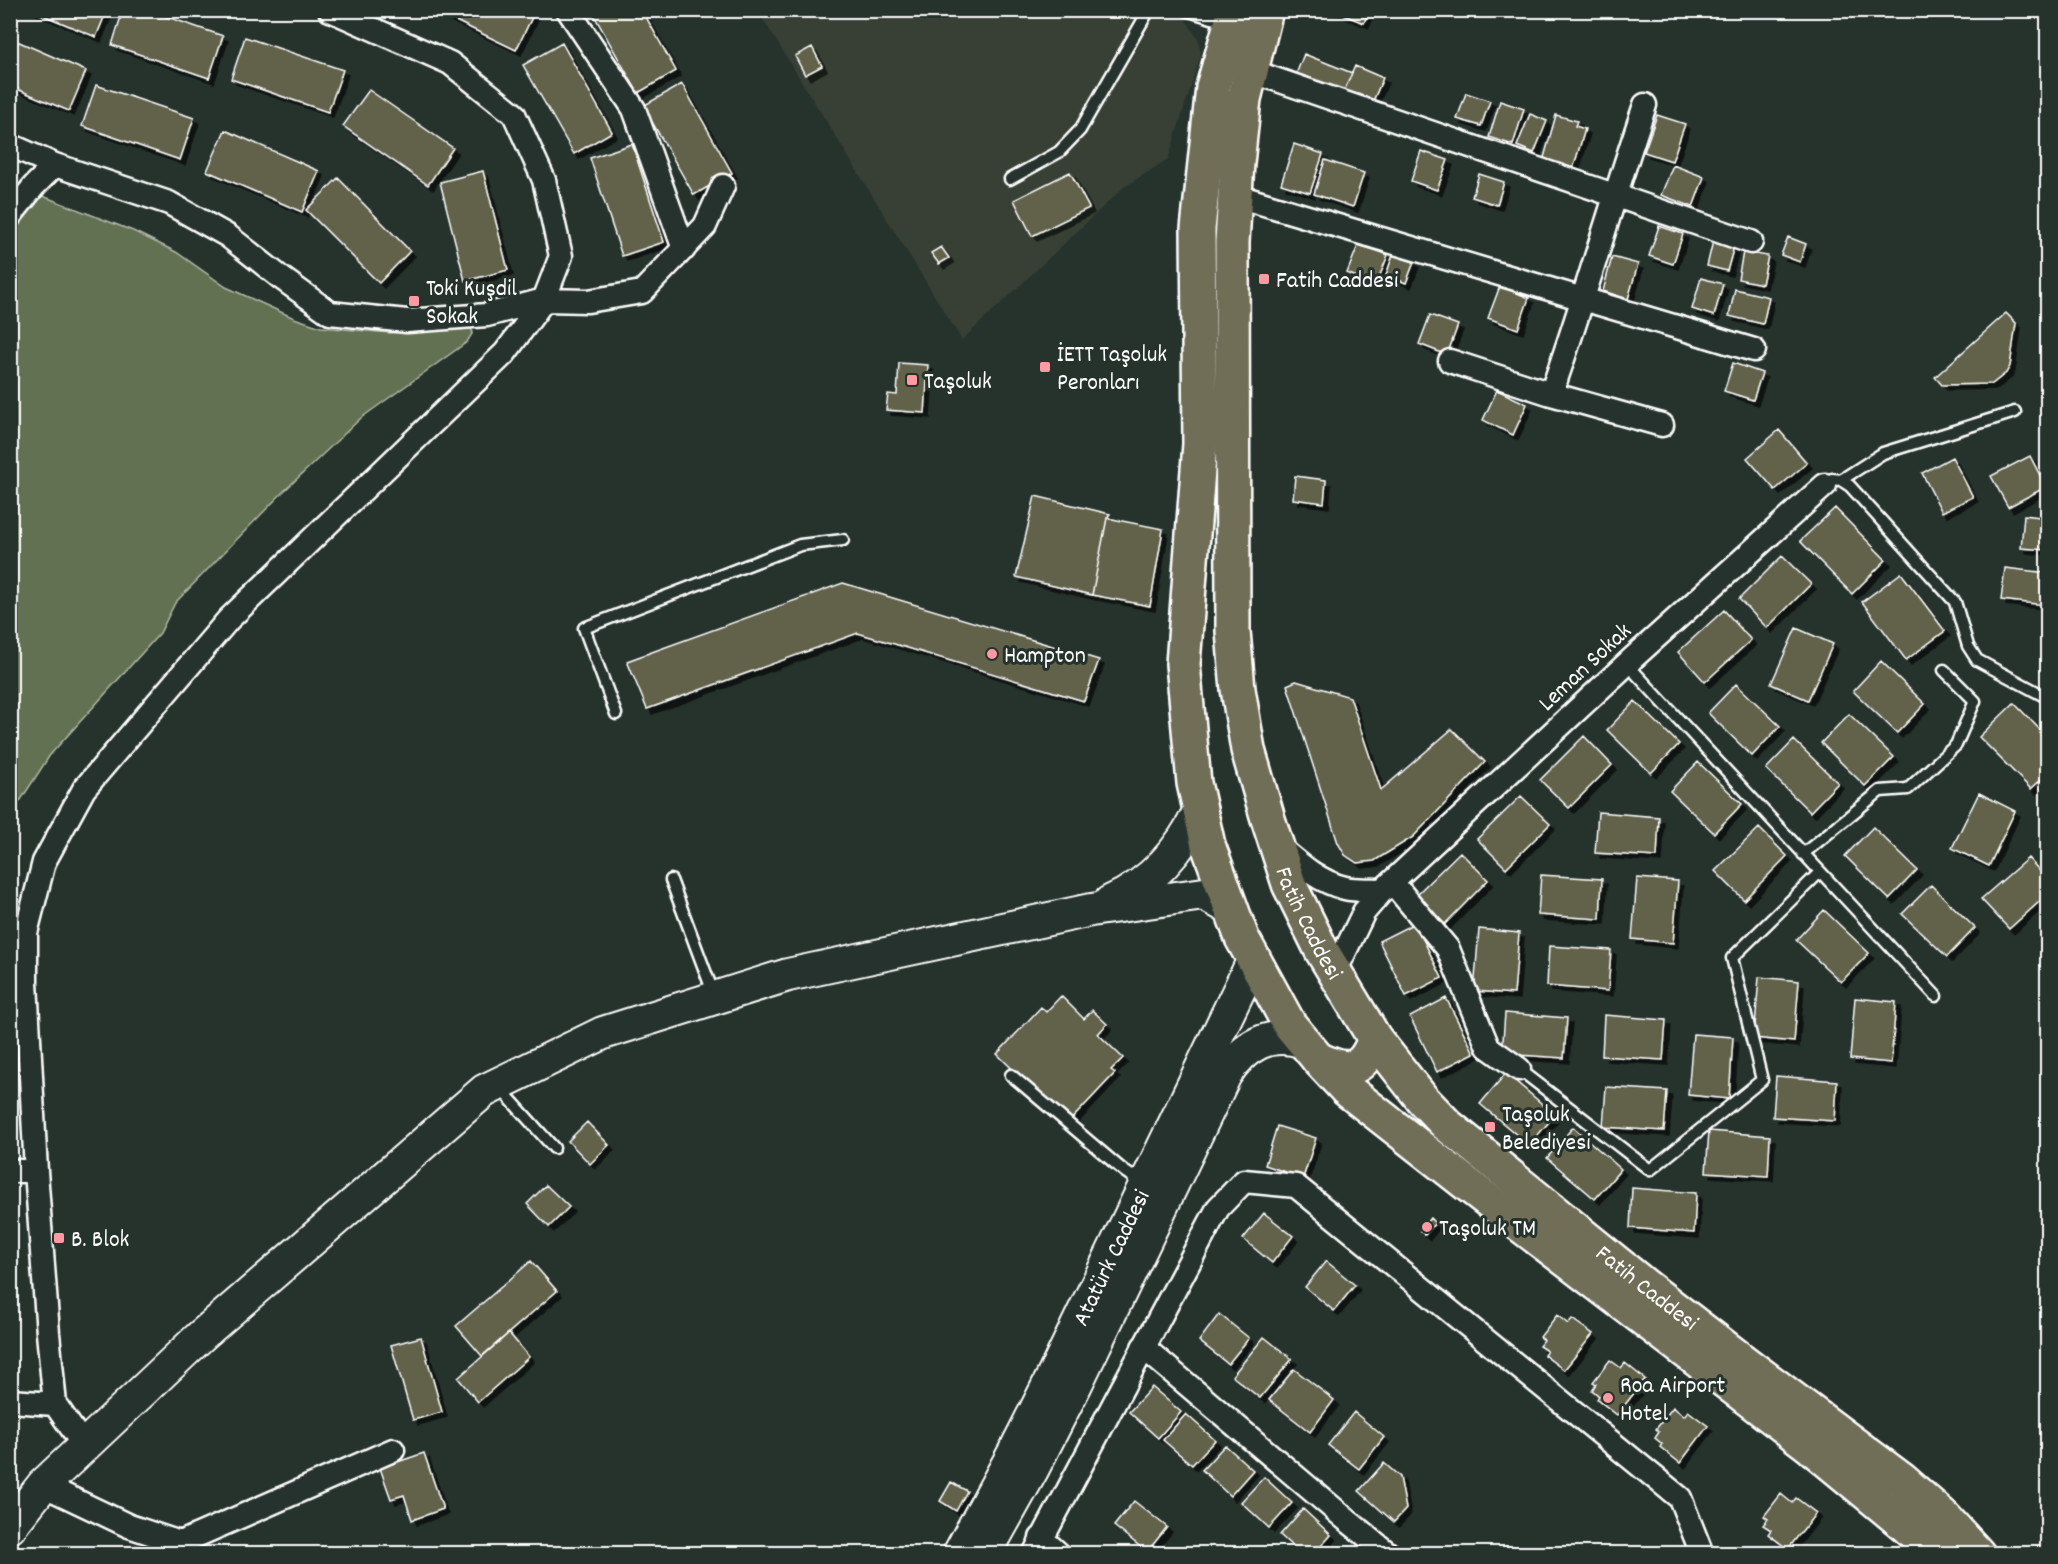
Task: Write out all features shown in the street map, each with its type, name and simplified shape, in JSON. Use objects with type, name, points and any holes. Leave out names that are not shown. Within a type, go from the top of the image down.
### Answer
[{"type":"main road","name":"Fatih Caddesi","points":[[1266,10],[1244,99],[1234,195],[1232,242],[1233,631],[1238,689],[1248,750],[1289,884],[1335,972],[1375,1039],[1423,1100],[1447,1125],[1653,1292],[1902,1480],[1944,1517],[1978,1554]]},
{"type":"main road","name":"Fatih Caddesi","points":[[1233,17],[1213,87],[1198,229],[1200,444],[1184,664],[1194,783],[1208,845],[1242,938],[1289,1024],[1347,1089],[1481,1195],[1811,1448],[1904,1524],[1936,1554]]},
{"type":"main road","points":[[1184,664],[1211,667],[1229,674],[1238,689]]},
{"type":"main road","points":[[1311,1051],[1339,1069],[1353,1067],[1364,1060],[1375,1039]]},
{"type":"street","points":[[84,1446],[55,1404],[18,978],[26,933],[44,862],[84,789],[228,620],[412,440],[505,353],[544,300],[561,256],[544,180],[514,114],[450,63],[330,10]]},
{"type":"street","points":[[568,10],[634,109],[684,249]]},
{"type":"street","points":[[1251,70],[1751,242]]},
{"type":"street","points":[[1551,394],[1584,300],[1614,195],[1645,105]]},
{"type":"street","points":[[10,145],[55,165],[169,203],[228,236],[330,313],[407,321],[487,315],[544,300],[588,301],[642,292],[705,226],[723,186]]},
{"type":"street","points":[[10,216],[34,186],[55,165]]},
{"type":"street","points":[[1234,195],[1754,350]]},
{"type":"street","points":[[1450,361],[1551,394],[1662,425]]},
{"type":"street","name":"Leman Sokak","points":[[1335,972],[1347,942],[1364,912],[1387,886],[1627,664],[1833,482]]},
{"type":"street","points":[[1091,910],[1120,898],[1143,883],[1183,843],[1200,810]]},
{"type":"street","points":[[1276,843],[1309,872],[1329,882],[1346,888],[1387,886],[1448,949],[1488,1047],[1519,1069]]},
{"type":"street","points":[[10,1527],[43,1485],[202,1335],[484,1091],[497,1084],[603,1033],[788,975],[1091,910],[1204,894],[1231,909]]},
{"type":"street","name":"Atatürk Caddesi","points":[[959,1554],[1053,1376],[1254,959]]},
{"type":"street","name":"Atatürk Caddesi","points":[[985,1554],[1076,1384],[1225,1075],[1234,1061],[1266,1039],[1289,1037],[1311,1051]]},
{"type":"street","points":[[10,1171],[36,1171]]},
{"type":"street","points":[[1059,1554],[1038,1546],[1218,1208],[1244,1181],[1296,1186],[1680,1498],[1702,1554]]},
{"type":"street","points":[[1143,1347],[1389,1554]]},
{"type":"street","points":[[10,1401],[55,1404]]},
{"type":"street","points":[[43,1485],[129,1526],[180,1543],[393,1450]]},
{"type":"lane","points":[[1010,179],[1059,152],[1080,130],[1149,10]]},
{"type":"lane","points":[[1186,10],[1233,17]]},
{"type":"lane","points":[[1833,482],[1883,453],[2014,412]]},
{"type":"lane","points":[[1833,482],[1850,486],[1954,602],[1968,646],[1977,660],[2048,698]]},
{"type":"lane","points":[[616,714],[584,628],[800,545],[843,540]]},
{"type":"lane","points":[[1627,664],[1936,996]]},
{"type":"lane","points":[[1803,854],[1880,791],[1908,789],[1956,745],[1975,700],[1944,670]]},
{"type":"lane","points":[[1519,1069],[1650,1170],[1762,1080],[1732,958],[1820,872]]},
{"type":"lane","points":[[671,880],[715,998]]},
{"type":"lane","points":[[1011,1076],[1124,1171],[1144,1184]]},
{"type":"lane","points":[[497,1084],[554,1148]]},
{"type":"shaded area","points":[[758,11],[1180,11],[1198,39],[1201,54],[1168,159],[1124,187],[962,340]]},
{"type":"green space","points":[[35,193],[133,231],[176,252],[226,287],[294,318],[321,327],[390,333],[469,326],[473,332],[467,342],[361,418],[282,493],[175,603],[160,633],[50,755],[11,815],[10,224]]},
{"type":"building","points":[[31,10],[107,10],[96,37]]},
{"type":"building","points":[[123,10],[147,10],[223,36],[209,78],[112,45]]},
{"type":"building","points":[[433,10],[535,10],[535,11],[516,50]]},
{"type":"building","points":[[591,10],[642,10],[676,71],[638,93]]},
{"type":"building","points":[[1331,10],[1369,10],[1364,23]]},
{"type":"building","points":[[245,37],[343,70],[328,112],[231,79]]},
{"type":"building","points":[[10,38],[86,71],[69,111],[10,86]]},
{"type":"building","points":[[562,43],[612,132],[574,154],[523,65]]},
{"type":"building","points":[[812,47],[822,66],[805,75],[795,56]]},
{"type":"building","points":[[1304,54],[1352,73],[1340,100],[1293,82]]},
{"type":"building","points":[[1355,66],[1383,78],[1370,108],[1342,96]]},
{"type":"building","points":[[682,84],[732,173],[694,195],[643,106]]},
{"type":"building","points":[[96,85],[194,118],[180,160],[82,126]]},
{"type":"building","points":[[369,90],[453,148],[428,185],[343,126]]},
{"type":"building","points":[[1466,93],[1490,101],[1481,126],[1457,119]]},
{"type":"building","points":[[1500,101],[1524,109],[1513,145],[1489,137]]},
{"type":"building","points":[[1530,114],[1547,121],[1534,153],[1517,146]]},
{"type":"building","points":[[1556,115],[1577,121],[1575,126],[1585,129],[1573,169],[1543,161]]},
{"type":"building","points":[[1657,115],[1685,124],[1672,161],[1644,152]]},
{"type":"building","points":[[225,130],[319,171],[302,212],[207,171]]},
{"type":"building","points":[[632,144],[664,242],[622,256],[590,158]]},
{"type":"building","points":[[1294,144],[1323,154],[1310,193],[1281,184]]},
{"type":"building","points":[[1421,151],[1448,160],[1437,190],[1411,181]]},
{"type":"building","points":[[1325,160],[1364,173],[1353,207],[1314,194]]},
{"type":"building","points":[[1673,165],[1704,177],[1693,207],[1661,195]]},
{"type":"building","points":[[483,171],[508,270],[465,281],[440,182]]},
{"type":"building","points":[[1070,172],[1089,208],[1032,236],[1014,200]]},
{"type":"building","points":[[1479,174],[1504,182],[1497,205],[1472,197]]},
{"type":"building","points":[[338,178],[410,251],[379,283],[306,210]]},
{"type":"building","points":[[1659,226],[1683,234],[1673,264],[1649,256]]},
{"type":"building","points":[[1788,237],[1806,244],[1800,262],[1781,255]]},
{"type":"building","points":[[1713,241],[1734,246],[1727,271],[1707,266]]},
{"type":"building","points":[[1359,243],[1388,255],[1376,285],[1347,273]]},
{"type":"building","points":[[941,247],[949,258],[939,264],[931,253]]},
{"type":"building","points":[[1743,252],[1768,256],[1762,284],[1738,279]]},
{"type":"building","points":[[1393,255],[1414,262],[1406,283],[1386,275]]},
{"type":"building","points":[[1612,257],[1638,264],[1628,299],[1603,291]]},
{"type":"building","points":[[1701,278],[1723,284],[1714,316],[1692,309]]},
{"type":"building","points":[[1500,286],[1529,298],[1518,329],[1488,318]]},
{"type":"building","points":[[1735,289],[1769,297],[1763,324],[1729,316]]},
{"type":"building","points":[[2006,313],[2016,323],[2010,366],[2006,373],[1992,384],[1942,385],[1935,377]]},
{"type":"building","points":[[1430,315],[1458,325],[1447,355],[1419,344]]},
{"type":"building","name":"Taşoluk","points":[[899,363],[928,365],[925,413],[886,410],[888,394],[897,395]]},
{"type":"building","points":[[1733,363],[1762,373],[1753,400],[1724,391]]},
{"type":"building","points":[[1497,390],[1527,404],[1513,435],[1483,420]]},
{"type":"building","points":[[1779,430],[1807,463],[1775,490],[1747,458]]},
{"type":"building","points":[[2030,456],[2046,487],[2008,507],[1991,476]]},
{"type":"building","points":[[1952,457],[1973,497],[1942,512],[1922,473]]},
{"type":"building","points":[[1295,476],[1326,480],[1324,503],[1293,499]]},
{"type":"building","points":[[1035,496],[1110,514],[1107,518],[1092,595],[1016,577]]},
{"type":"building","points":[[1835,508],[1886,560],[1852,594],[1800,541]]},
{"type":"building","points":[[2024,515],[2048,518],[2048,550],[2021,548]]},
{"type":"building","points":[[1107,518],[1163,529],[1150,606],[1092,595]]},
{"type":"building","points":[[1782,556],[1811,584],[1767,628],[1739,599]]},
{"type":"building","points":[[2005,568],[2048,573],[2045,605],[2001,600]]},
{"type":"building","points":[[1901,573],[1945,631],[1906,660],[1862,602]]},
{"type":"building","points":[[843,583],[1099,660],[1084,701],[858,633],[647,709],[627,661]]},
{"type":"building","points":[[1724,610],[1751,640],[1705,682],[1678,652]]},
{"type":"building","points":[[1796,628],[1833,644],[1808,700],[1771,684]]},
{"type":"building","points":[[1881,661],[1925,704],[1897,733],[1853,691]]},
{"type":"building","points":[[1296,681],[1350,697],[1381,790],[1452,729],[1485,762],[1413,837],[1374,861],[1357,863],[1345,855],[1338,843],[1287,685]]},
{"type":"building","points":[[1736,684],[1780,726],[1752,756],[1708,713]]},
{"type":"building","points":[[1635,701],[1679,744],[1651,773],[1607,730]]},
{"type":"building","points":[[2014,703],[2048,738],[2048,773],[2031,789],[1979,737]]},
{"type":"building","points":[[1849,714],[1894,757],[1865,786],[1821,743]]},
{"type":"building","points":[[1584,736],[1612,765],[1569,808],[1540,780]]},
{"type":"building","points":[[1794,740],[1838,783],[1810,812],[1766,769]]},
{"type":"building","points":[[1698,762],[1742,804],[1714,833],[1670,791]]},
{"type":"building","points":[[1979,793],[2015,811],[1989,866],[1952,848]]},
{"type":"building","points":[[1521,796],[1550,824],[1506,868],[1477,839]]},
{"type":"building","points":[[1598,812],[1659,817],[1657,857],[1595,853]]},
{"type":"building","points":[[1873,827],[1917,870],[1889,899],[1845,856]]},
{"type":"building","points":[[1759,828],[1787,856],[1744,900],[1715,871]]},
{"type":"building","points":[[1460,852],[1488,880],[1445,924],[1416,895]]},
{"type":"building","points":[[2028,858],[2048,880],[2048,894],[2009,929],[1981,899]]},
{"type":"building","points":[[1541,875],[1602,879],[1600,919],[1538,915]]},
{"type":"building","points":[[1637,878],[1678,881],[1673,943],[1632,939]]},
{"type":"building","points":[[1931,885],[1975,928],[1947,957],[1902,914]]},
{"type":"building","points":[[1824,910],[1869,953],[1841,982],[1796,940]]},
{"type":"building","points":[[1415,923],[1442,978],[1406,996],[1379,941]]},
{"type":"building","points":[[1479,929],[1519,933],[1514,994],[1474,991]]},
{"type":"building","points":[[1549,946],[1611,950],[1608,991],[1547,986]]},
{"type":"building","points":[[1759,977],[1799,981],[1794,1042],[1754,1038]]},
{"type":"building","points":[[1061,996],[1084,1019],[1092,1010],[1107,1024],[1098,1034],[1123,1058],[1111,1070],[1115,1073],[1068,1123],[997,1054],[1041,1007],[1046,1012]]},
{"type":"building","points":[[1446,998],[1474,1053],[1437,1072],[1410,1017]]},
{"type":"building","points":[[1855,998],[1896,1002],[1891,1063],[1850,1059]]},
{"type":"building","points":[[1505,1013],[1567,1018],[1564,1058],[1502,1054]]},
{"type":"building","points":[[1604,1015],[1666,1020],[1663,1060],[1602,1056]]},
{"type":"building","points":[[1693,1034],[1733,1037],[1729,1099],[1688,1095]]},
{"type":"building","points":[[1506,1073],[1555,1115],[1529,1145],[1480,1104]]},
{"type":"building","points":[[1776,1076],[1837,1081],[1835,1121],[1773,1117]]},
{"type":"building","points":[[1606,1087],[1667,1091],[1664,1131],[1603,1127]]},
{"type":"building","points":[[587,1122],[609,1145],[590,1164],[568,1141]]},
{"type":"building","points":[[1277,1126],[1316,1138],[1303,1178],[1265,1165]]},
{"type":"building","points":[[1573,1127],[1621,1169],[1595,1199],[1547,1158]]},
{"type":"building","points":[[1709,1131],[1770,1136],[1768,1176],[1706,1172]]},
{"type":"building","points":[[546,1185],[569,1207],[549,1227],[527,1204]]},
{"type":"building","points":[[1632,1188],[1696,1193],[1694,1233],[1630,1228]]},
{"type":"building","points":[[1264,1213],[1293,1236],[1272,1263],[1243,1239]]},
{"type":"building","name":"Taşoluk TM","points":[[1430,1218],[1435,1223],[1425,1235],[1420,1231]]},
{"type":"building","points":[[531,1261],[557,1291],[482,1356],[456,1326]]},
{"type":"building","points":[[1326,1261],[1355,1285],[1334,1311],[1305,1287]]},
{"type":"building","points":[[1219,1314],[1249,1338],[1228,1364],[1199,1341]]},
{"type":"building","points":[[1557,1315],[1568,1324],[1572,1319],[1593,1334],[1564,1370],[1544,1355],[1547,1351],[1539,1346],[1544,1340],[1540,1337]]},
{"type":"building","points":[[509,1333],[529,1357],[478,1402],[458,1378]]},
{"type":"building","points":[[421,1337],[442,1412],[413,1420],[391,1345]]},
{"type":"building","points":[[1264,1337],[1292,1359],[1260,1398],[1232,1376]]},
{"type":"building","points":[[1610,1360],[1621,1368],[1625,1363],[1645,1379],[1617,1415],[1597,1399],[1599,1396],[1592,1390],[1596,1384],[1593,1382]]},
{"type":"building","points":[[1294,1369],[1334,1400],[1310,1432],[1269,1400]]},
{"type":"building","points":[[1152,1387],[1181,1412],[1158,1438],[1129,1412]]},
{"type":"building","points":[[1673,1407],[1684,1416],[1688,1411],[1708,1426],[1680,1463],[1660,1447],[1662,1444],[1655,1438],[1659,1432],[1656,1429]]},
{"type":"building","points":[[1354,1412],[1384,1437],[1359,1469],[1328,1445]]},
{"type":"building","points":[[1186,1414],[1215,1440],[1192,1465],[1163,1440]]},
{"type":"building","points":[[1225,1445],[1253,1470],[1230,1496],[1202,1470]]},
{"type":"building","points":[[424,1453],[443,1509],[412,1520],[404,1495],[391,1499],[380,1468]]},
{"type":"building","points":[[1384,1463],[1400,1477],[1406,1509],[1394,1522],[1359,1491]]},
{"type":"building","points":[[1264,1477],[1292,1503],[1269,1528],[1241,1502]]},
{"type":"building","points":[[951,1482],[967,1491],[956,1511],[940,1501]]},
{"type":"building","points":[[1781,1494],[1792,1503],[1796,1498],[1816,1513],[1788,1549],[1768,1534],[1771,1530],[1763,1525],[1768,1519],[1764,1516]]},
{"type":"building","points":[[1134,1501],[1167,1527],[1147,1552],[1114,1526]]},
{"type":"building","points":[[1303,1509],[1331,1535],[1314,1554],[1301,1554],[1280,1535]]},
{"type":"place","name":"Fatih Caddesi","points":[[1264,279]]},
{"type":"place","name":"Toki Kuşdil Sokak","points":[[414,301]]},
{"type":"place","name":"İETT Taşoluk Peronları","points":[[1045,367]]},
{"type":"place","name":"Taşoluk","points":[[912,380]]},
{"type":"place","name":"Hampton","points":[[992,654]]},
{"type":"place","name":"Taşoluk Belediyesi","points":[[1490,1127]]},
{"type":"place","name":"Taşoluk TM","points":[[1427,1227]]},
{"type":"place","name":"B. Blok","points":[[59,1238]]},
{"type":"place","name":"Roa Airport Hotel","points":[[1608,1398]]}]
